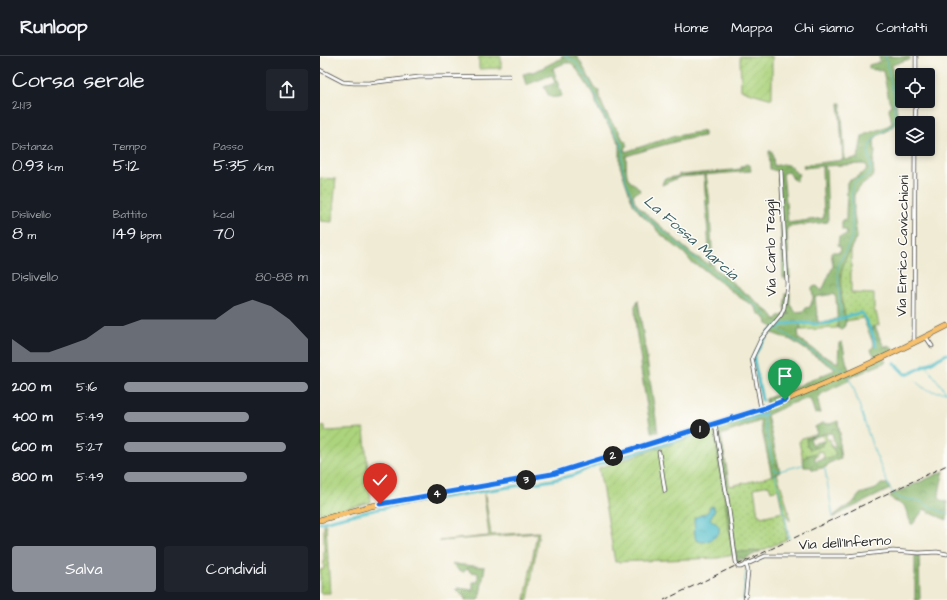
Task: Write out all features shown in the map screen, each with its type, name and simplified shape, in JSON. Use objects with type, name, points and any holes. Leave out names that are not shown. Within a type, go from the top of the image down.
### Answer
[{"type":"main road","points":[[320,520],[371,506],[552,474],[715,425],[762,409],[845,376],[947,326]]},
{"type":"street","points":[[916,56],[916,68]]},
{"type":"street","points":[[320,70],[343,82],[351,83],[369,83],[425,76],[509,76]]},
{"type":"street","name":"Via Enrico Cavicchioni","points":[[914,342],[915,156]]},
{"type":"street","name":"Via Carlo Teggi","points":[[762,409],[752,358],[761,338],[781,315],[784,308],[787,284],[781,171]]},
{"type":"street","points":[[926,336],[932,346]]},
{"type":"street","points":[[715,425],[730,510],[736,564],[739,567],[746,564],[748,571],[746,600]]},
{"type":"street","points":[[659,452],[664,491]]},
{"type":"street","name":"Via dell'Inferno","points":[[746,564],[766,556],[846,556],[893,551],[919,553],[937,552],[947,554]]},
{"type":"green space","points":[[479,56],[501,56],[501,68],[479,69]]},
{"type":"green space","points":[[561,56],[577,56],[595,88],[599,91],[599,95],[609,117],[626,142],[627,146],[625,152],[671,137],[704,131],[704,136],[675,142],[626,156],[628,178],[630,182],[638,187],[640,191],[633,194],[635,202],[692,254],[710,265],[704,176],[706,175],[709,195],[713,267],[773,315],[776,320],[779,316],[790,314],[787,313],[784,308],[786,293],[790,292],[790,305],[796,312],[804,311],[805,308],[810,307],[813,298],[812,287],[817,286],[822,291],[833,266],[831,252],[840,252],[841,247],[838,245],[839,237],[847,235],[846,230],[842,230],[842,220],[846,219],[847,182],[862,174],[866,170],[867,165],[824,166],[826,169],[828,222],[787,227],[790,278],[783,278],[778,175],[777,171],[770,169],[769,151],[772,151],[774,166],[783,164],[791,166],[796,173],[799,174],[796,181],[789,172],[783,173],[788,223],[824,218],[823,166],[804,168],[803,165],[843,160],[839,103],[841,103],[845,160],[858,158],[862,137],[892,123],[889,109],[891,104],[883,71],[869,69],[869,65],[880,62],[879,56],[910,57],[910,60],[892,65],[895,108],[897,108],[897,116],[895,116],[895,124],[877,136],[874,141],[874,174],[872,178],[858,188],[854,195],[854,213],[857,236],[845,260],[841,274],[841,296],[846,321],[844,328],[841,330],[838,328],[836,298],[834,294],[815,297],[818,323],[797,323],[800,325],[801,330],[798,330],[799,339],[822,355],[838,363],[839,343],[842,342],[850,371],[767,405],[766,399],[835,370],[791,340],[769,332],[775,328],[767,324],[766,319],[758,313],[754,306],[739,297],[702,268],[692,263],[685,254],[658,232],[655,227],[640,213],[633,204],[620,166],[620,144],[597,107],[595,97],[576,68],[571,63],[565,63],[553,68],[562,96],[550,97],[544,87],[555,83],[552,75],[526,85],[523,74],[536,71],[562,58]]},
{"type":"green space","points":[[740,56],[772,56],[772,99],[741,90]]},
{"type":"green space","points":[[746,164],[750,165],[751,171],[680,177],[662,185],[664,179],[679,176],[679,174],[682,175],[741,169],[741,167]]},
{"type":"green space","points":[[320,178],[336,179],[332,222],[320,221]]},
{"type":"green space","points":[[851,249],[851,293],[874,294],[874,311],[876,312],[879,325],[872,327],[873,331],[871,338],[863,318],[846,321],[844,314],[840,282],[845,259]]},
{"type":"green space","points":[[638,300],[658,432],[651,432],[640,364],[641,361],[636,330],[635,306]]},
{"type":"green space","points":[[838,318],[837,328],[801,330],[800,325],[797,322],[828,322]]},
{"type":"green space","points":[[875,326],[884,346],[891,346],[893,350],[876,359],[871,350],[874,345],[871,338],[873,331],[872,327]]},
{"type":"green space","points":[[883,357],[886,362],[849,378],[850,380],[821,394],[818,400],[820,413],[815,414],[810,398],[793,403],[767,415],[780,472],[772,476],[760,421],[721,435],[729,483],[726,486],[735,552],[761,551],[742,560],[741,557],[739,558],[740,561],[736,562],[735,553],[733,552],[714,431],[661,447],[661,444],[766,411],[765,408]]},
{"type":"green space","points":[[838,421],[841,458],[829,463],[826,467],[813,470],[810,467],[804,467],[803,459],[806,456],[815,453],[815,461],[824,458],[829,459],[836,454],[832,447],[835,446],[832,433],[810,438],[812,444],[824,441],[821,446],[811,449],[807,447],[806,439],[817,434],[815,427],[822,423],[830,424]]},
{"type":"green space","points":[[325,426],[325,431],[364,429],[371,502],[320,515],[320,427]]},
{"type":"green space","points":[[714,431],[733,555],[718,558],[615,562],[599,468]]},
{"type":"green space","points":[[822,434],[826,434],[827,440],[830,439],[836,454],[829,459],[824,458],[823,451],[817,452],[818,456],[814,457],[815,454],[806,456],[803,459],[799,442],[802,438],[813,435],[810,438],[811,449],[821,446],[824,441]]},
{"type":"green space","points":[[944,471],[939,498],[942,501],[947,502],[947,520],[924,509],[913,524],[911,524],[904,505],[894,501],[889,496]]},
{"type":"green space","points":[[777,473],[788,509],[790,521],[784,512],[787,539],[761,551],[735,552],[726,486],[729,483],[729,486],[753,481]],"holes":[[[769,485],[771,491],[778,489],[783,512],[761,517],[758,515],[754,488]]]},
{"type":"green space","points":[[881,484],[888,484],[890,489],[833,517],[842,509],[852,504],[860,494],[876,489]]},
{"type":"green space","points":[[484,494],[491,535],[539,532],[528,600],[525,600],[537,533],[439,541],[489,536]]},
{"type":"green space","points":[[324,524],[326,525],[330,593],[320,593],[320,570],[324,569]]},
{"type":"green space","points":[[915,553],[919,553],[920,600],[915,600]]},
{"type":"green space","points":[[452,564],[485,567],[479,600],[465,600],[464,596],[456,590],[458,588],[473,590],[473,582],[478,582],[478,573],[470,572],[468,568],[464,572],[459,571]]},
{"type":"water","points":[[713,506],[715,510],[710,519],[718,526],[719,533],[714,538],[705,542],[696,540],[694,518],[708,512],[710,507]]},
{"type":"waterway","name":"La Fossa Marcia","points":[[565,56],[575,61],[587,79],[597,98],[598,106],[621,142],[623,152],[622,165],[625,178],[634,203],[641,212],[689,254],[754,304],[770,319]]},
{"type":"waterway","points":[[841,318],[838,266],[852,237],[852,186],[855,182],[870,174],[871,167],[869,149],[873,140],[895,124],[894,95],[885,56]]},
{"type":"waterway","points":[[779,326],[793,323],[823,324],[854,314],[862,313],[872,333],[876,346]]},
{"type":"waterway","name":"La Fossa Marcia","points":[[775,325],[781,331],[845,371]]},
{"type":"waterway","points":[[762,400],[754,356],[769,332],[776,328]]},
{"type":"waterway","points":[[894,363],[905,374],[909,374],[947,354]]},
{"type":"waterway","points":[[927,367],[946,392]]},
{"type":"waterway","name":"La Fossa Marcia","points":[[848,377],[853,386],[873,448],[890,489],[900,498],[920,501],[947,514]]},
{"type":"waterway","points":[[916,381],[919,385],[930,391],[947,392]]},
{"type":"waterway","points":[[320,523],[378,509],[553,480],[574,475],[598,464],[765,414]]},
{"type":"waterway","points":[[763,415],[774,470],[779,471],[802,465]]},
{"type":"waterway","points":[[825,469],[833,517]]},
{"type":"waterway","points":[[774,470],[789,538]]},
{"type":"waterway","points":[[743,600],[746,570]]},
{"type":"railway","points":[[664,600],[947,465]]},
{"type":"route","points":[[380,504],[504,484],[568,470],[762,409],[785,400]]}]
